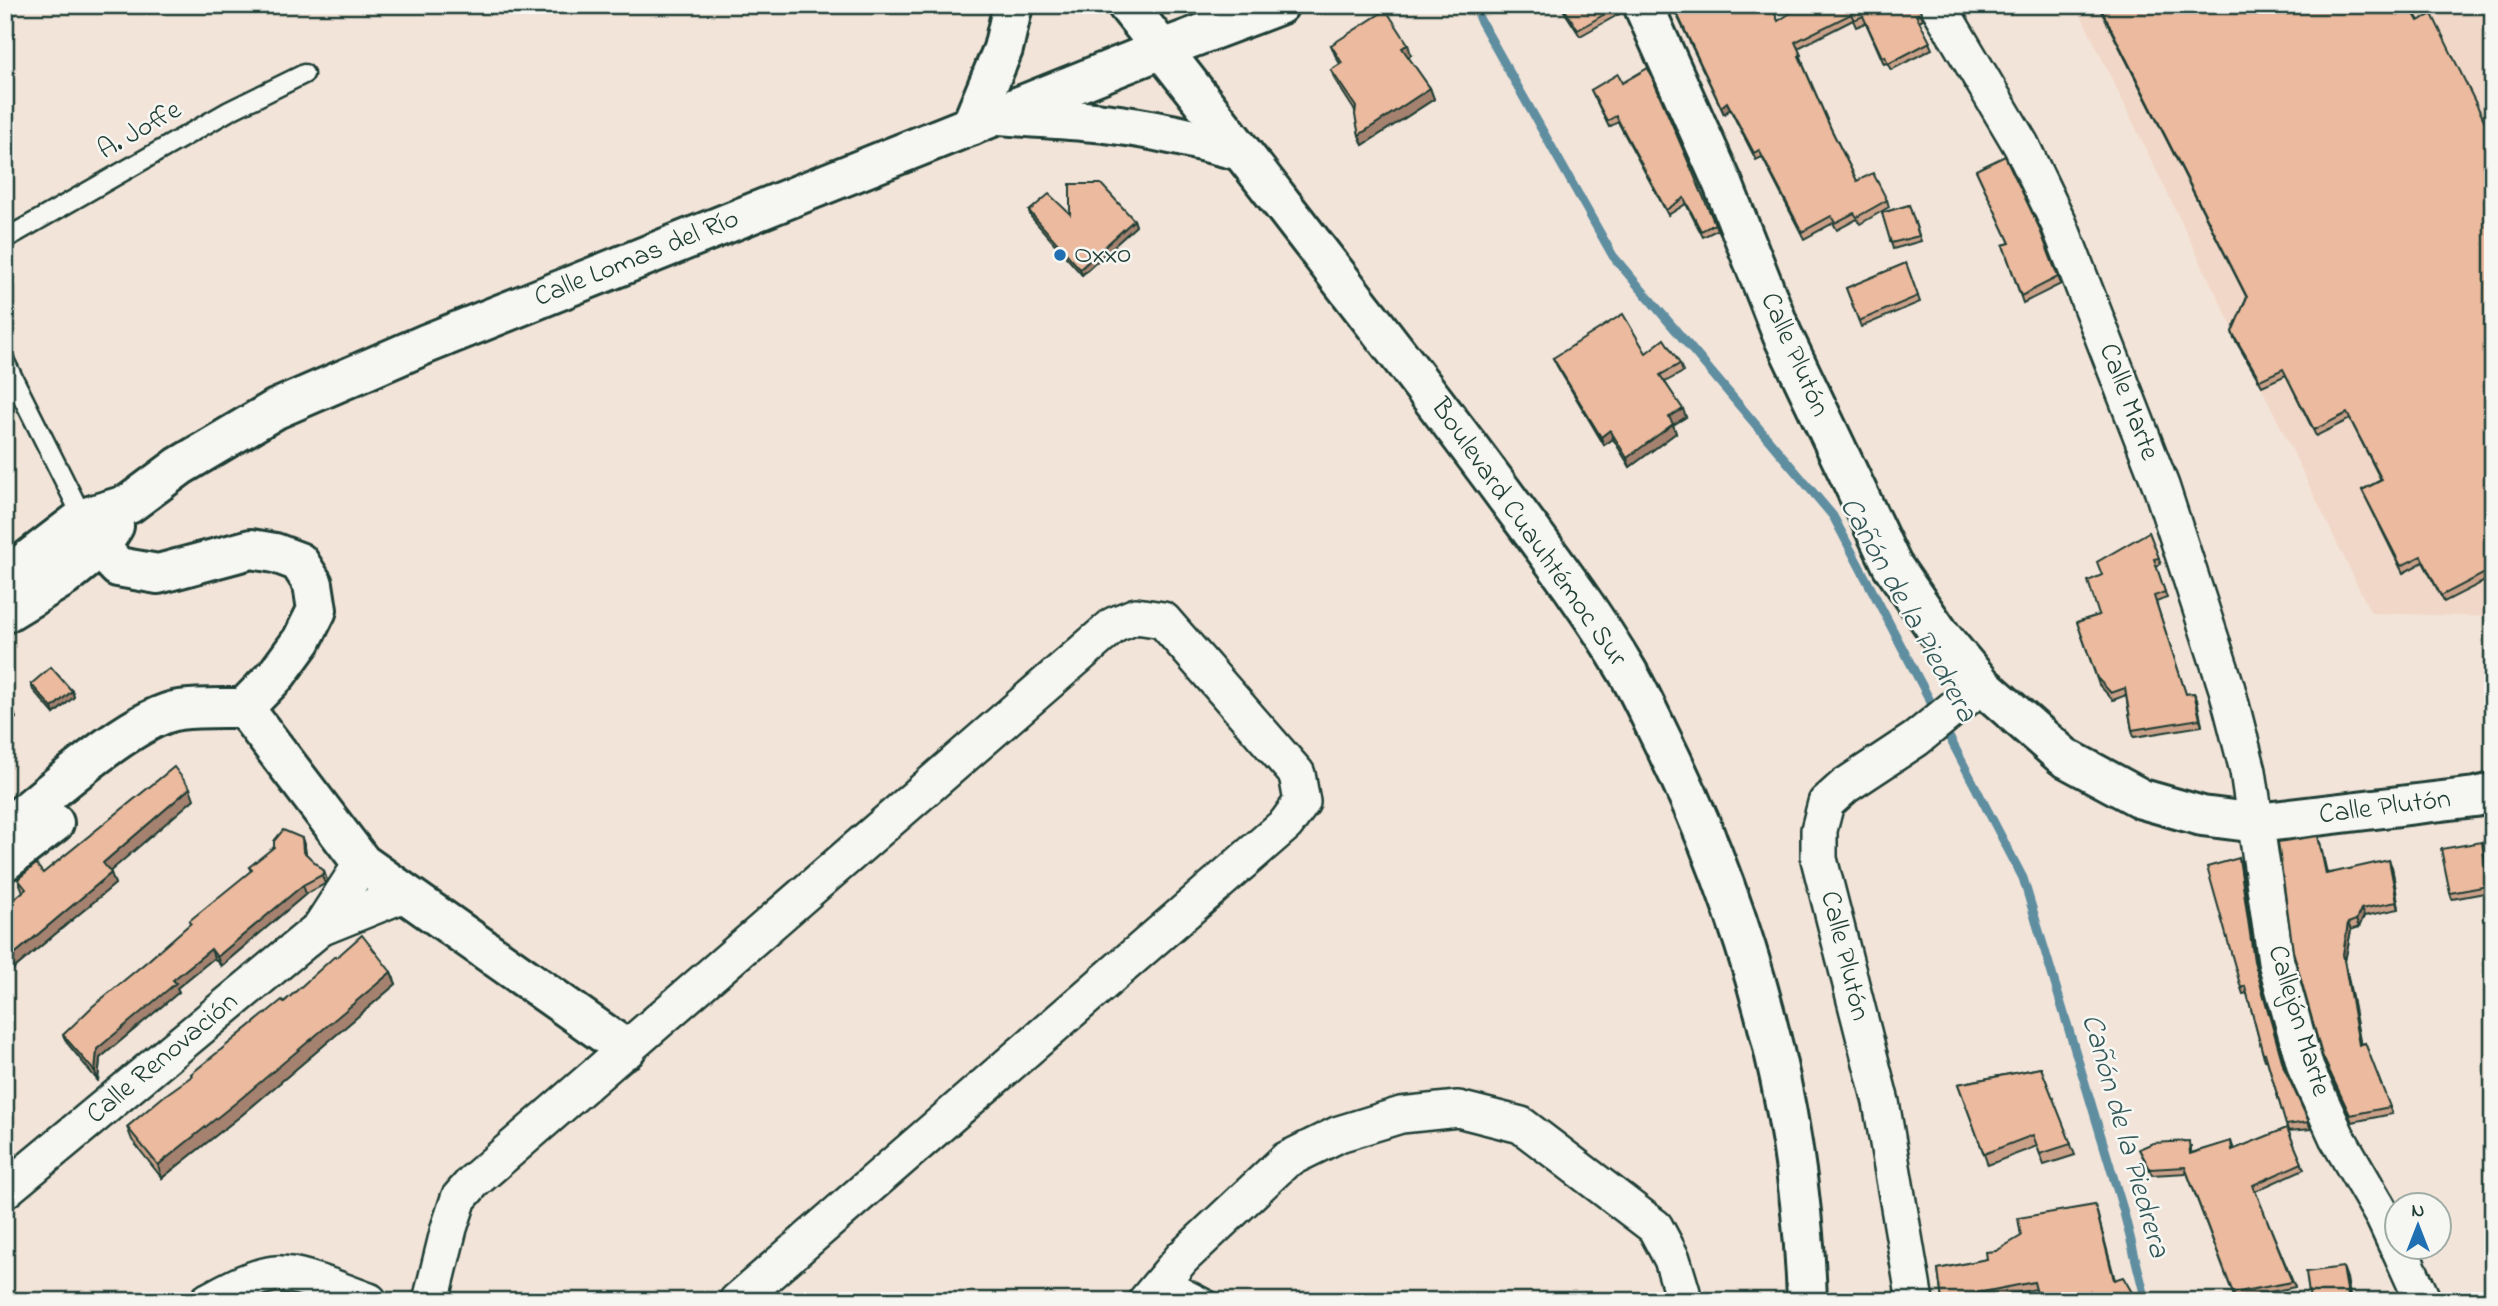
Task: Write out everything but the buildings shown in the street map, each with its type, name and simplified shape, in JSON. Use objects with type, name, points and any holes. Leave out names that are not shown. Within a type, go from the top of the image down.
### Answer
[{"type":"street","points":[[1013,5],[986,120],[1102,123],[1188,137],[1241,151]]},
{"type":"street","name":"Boulevard Cuauhtémoc Sur","points":[[1127,5],[1437,405],[1589,611],[1629,674],[1680,776],[1748,953],[1777,1063],[1797,1177],[1805,1245],[1807,1301]]},
{"type":"street","name":"Calle Lomas del Río","points":[[5,584],[19,567],[92,533],[180,466],[276,409],[426,344],[1162,49],[1279,5]]},
{"type":"street","name":"Calle Plutón","points":[[1643,5],[1723,184],[1782,334],[1892,565],[1941,636],[1982,685],[2064,757],[2142,799],[2202,816],[2257,823],[2493,793]]},
{"type":"street","name":"Calle Marte","points":[[1938,5],[2021,145],[2059,224],[2161,486],[2227,689],[2248,771],[2257,823]]},
{"type":"street","points":[[5,829],[112,744],[142,725],[177,710],[244,708],[277,674],[296,649],[317,610],[313,584],[299,562],[275,552],[251,549],[158,574],[118,567],[92,533]]},
{"type":"street","name":"Calle Lomas del Río","points":[[5,613],[64,577],[92,533]]},
{"type":"street","points":[[431,1301],[459,1198],[473,1182],[1114,625],[1136,616],[1163,620],[1297,774],[1302,803],[1286,824],[737,1301]]},
{"type":"street","name":"Calle Plutón","points":[[1914,1301],[1881,1102],[1819,859],[1819,830],[1826,803],[1845,786],[1916,739],[1982,685]]},
{"type":"street","points":[[244,708],[362,863],[626,1049]]},
{"type":"street","points":[[5,861],[130,762],[177,710]]},
{"type":"street","name":"Callejón Marte","points":[[2257,823],[2276,961],[2306,1069],[2337,1137],[2382,1214]]},
{"type":"street","name":"Calle Renovación","points":[[5,1191],[320,928],[362,863]]},
{"type":"street","name":"Calle Renovación","points":[[320,928],[404,894]]},
{"type":"street","points":[[1155,1289],[1182,1258],[1286,1160],[1339,1134],[1401,1115],[1458,1109],[1521,1125],[1655,1227],[1672,1259],[1682,1301]]},
{"type":"street","name":"Callejón Marte","points":[[2404,1260],[2423,1301]]},
{"type":"street","points":[[208,1301],[240,1284],[274,1274],[290,1274],[369,1301]]},
{"type":"lane","name":"A. Joffe","points":[[5,239],[229,111],[304,74]]},
{"type":"lane","points":[[5,362],[92,533]]},
{"type":"lane","points":[[1155,1289],[1210,1301]]},
{"type":"shaded area","points":[[2076,5],[2493,5],[2493,617],[2371,613]]},
{"type":"waterway","name":"Cañón de la Piedrera","points":[[1479,18],[1613,256],[1833,516],[1936,712]]},
{"type":"waterway","name":"Cañón de la Piedrera","points":[[1944,727],[2023,878],[2123,1209],[2146,1301]]},
{"type":"place","name":"Oxxo","points":[[1060,255]]}]
